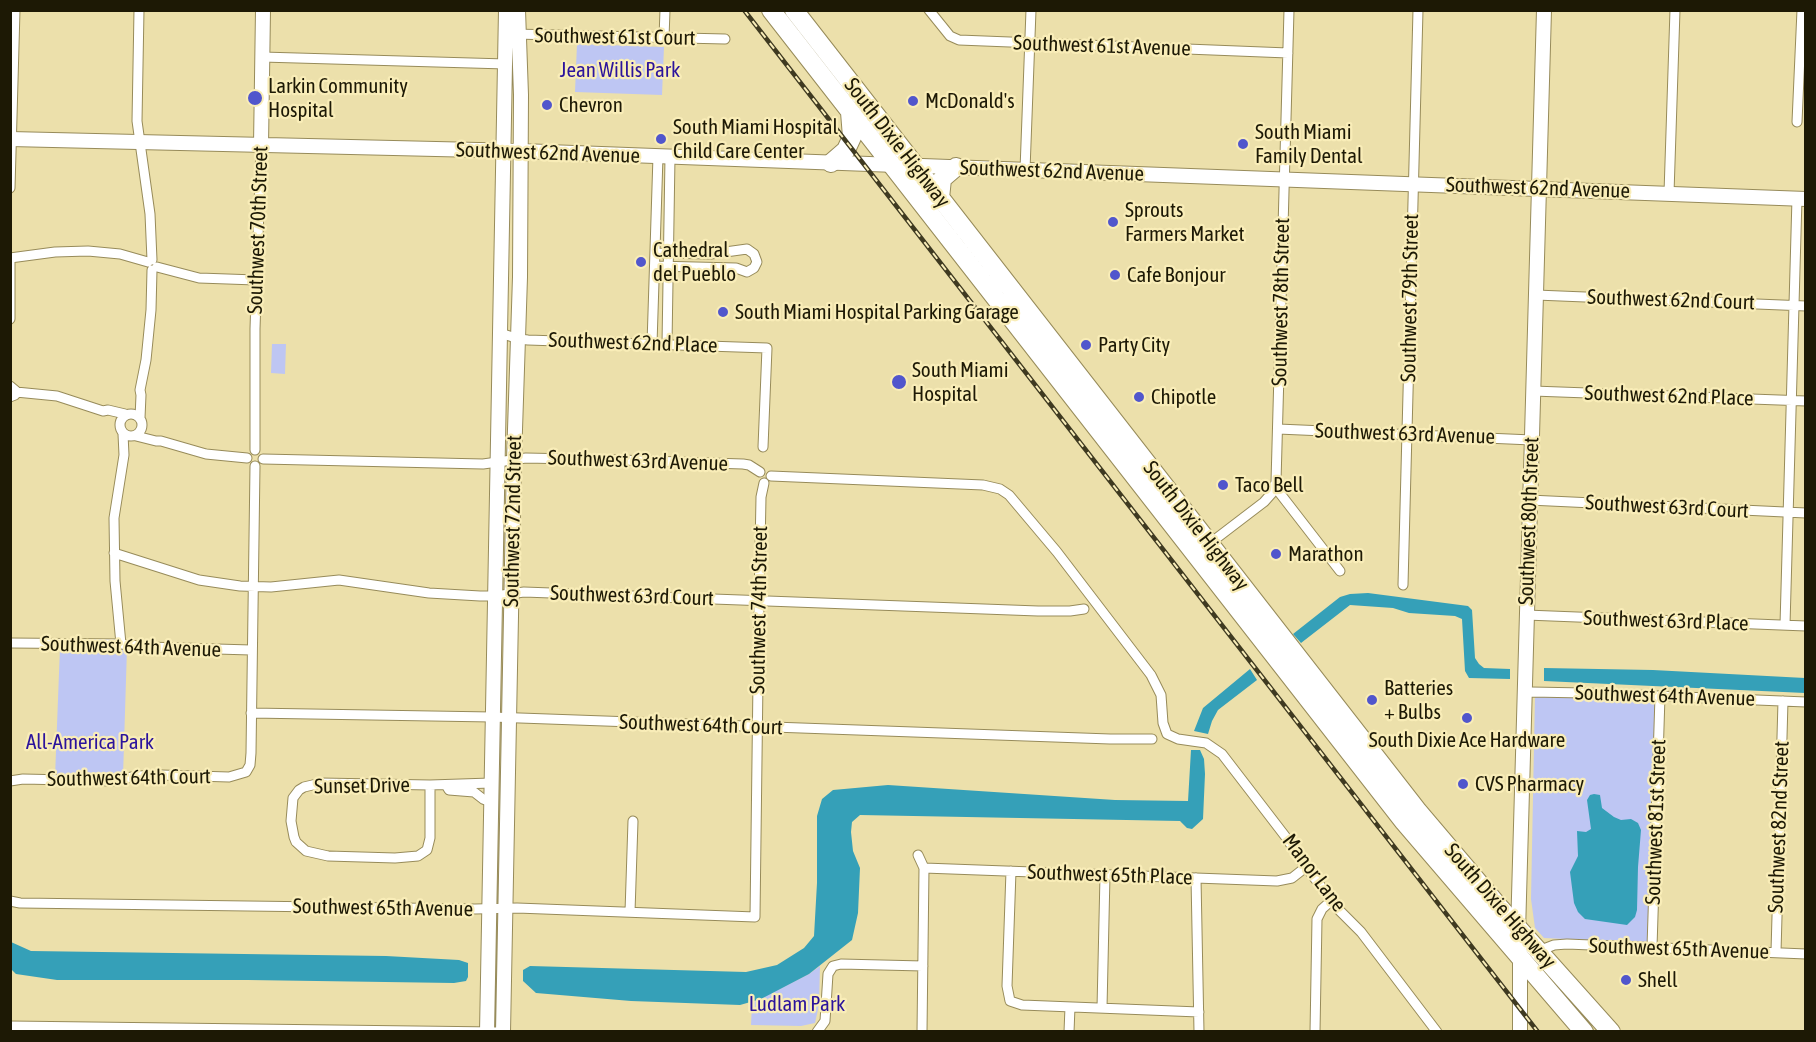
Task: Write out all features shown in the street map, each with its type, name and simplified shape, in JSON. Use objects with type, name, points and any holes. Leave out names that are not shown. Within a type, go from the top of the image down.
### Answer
[{"type":"highway","name":"South Dixie Highway","points":[[794,10],[1417,810],[1611,1032]]},
{"type":"highway","name":"South Dixie Highway","points":[[777,15],[891,166],[1425,849],[1584,1032]]},
{"type":"highway","points":[[831,163],[846,150],[852,137],[850,112]]},
{"type":"highway","points":[[940,198],[942,179],[956,167]]},
{"type":"highway","points":[[1322,716],[1334,721],[1356,749],[1372,751]]},
{"type":"street","points":[[10,188],[15,10]]},
{"type":"street","points":[[128,433],[141,430],[140,390],[150,324],[152,265],[150,214],[137,121],[139,10]]},
{"type":"street","name":"Southwest 70th Street","points":[[255,450],[255,329],[263,10]]},
{"type":"street","name":"Southwest 72nd Street","points":[[503,1032],[514,460],[519,339],[521,151],[521,95],[506,10]]},
{"type":"street","name":"Southwest 72nd Street","points":[[487,1031],[503,151],[506,64],[518,10]]},
{"type":"street","points":[[664,38],[665,10]]},
{"type":"street","name":"Southwest 61st Avenue","points":[[929,10],[954,39],[1029,44],[1288,53]]},
{"type":"street","points":[[1025,170],[1031,10]]},
{"type":"street","name":"Southwest 78th Street","points":[[1275,487],[1289,10]]},
{"type":"street","name":"Southwest 79th Street","points":[[1403,585],[1418,10]]},
{"type":"street","name":"Southwest 80th Street","points":[[1520,1032],[1518,928],[1544,10]]},
{"type":"street","points":[[1669,193],[1675,10]]},
{"type":"street","points":[[1797,122],[1802,10]]},
{"type":"street","name":"Southwest 61st Court","points":[[512,34],[724,39]]},
{"type":"street","points":[[262,57],[506,64]]},
{"type":"street","name":"Southwest 62nd Avenue","points":[[11,139],[521,151],[1802,198]]},
{"type":"street","points":[[652,344],[655,252],[664,156]]},
{"type":"street","points":[[664,156],[668,253],[668,344]]},
{"type":"street","points":[[1785,625],[1794,305],[1802,198]]},
{"type":"street","points":[[655,252],[711,254],[744,249],[750,250],[757,262],[749,272],[741,272],[736,268],[655,266]]},
{"type":"street","points":[[10,319],[10,260],[55,252],[88,251],[120,254],[199,278],[256,280]]},
{"type":"street","points":[[736,268],[734,258],[739,251]]},
{"type":"street","name":"Southwest 62nd Court","points":[[1536,295],[1806,306]]},
{"type":"street","name":"Southwest 62nd Place","points":[[500,333],[519,339],[767,348],[763,447]]},
{"type":"street","points":[[121,644],[114,553],[115,506],[124,455],[127,452],[128,433],[122,418],[127,414],[140,390]]},
{"type":"street","name":"Southwest 62nd Place","points":[[1533,391],[1806,401]]},
{"type":"street","points":[[12,392],[57,396],[103,411],[128,433],[206,454],[247,458]]},
{"type":"street","points":[[103,411],[134,414],[161,441]]},
{"type":"street","name":"Southwest 63rd Avenue","points":[[1278,429],[1532,440]]},
{"type":"street","points":[[247,458],[249,453],[255,450],[261,453],[252,586],[251,713]]},
{"type":"street","points":[[247,458],[250,464],[259,462]]},
{"type":"street","name":"Southwest 63rd Avenue","points":[[259,462],[483,464],[526,458],[739,464],[749,465],[760,472],[759,479],[767,479]]},
{"type":"street","name":"Manor Lane","points":[[767,479],[979,484],[1000,489],[1016,502],[1151,675],[1161,695],[1162,723],[1165,732],[1175,739],[1208,744],[1222,754],[1286,836],[1306,867],[1361,932],[1435,1031]]},
{"type":"street","name":"Southwest 74th Street","points":[[755,917],[761,496],[767,479]]},
{"type":"street","points":[[1195,555],[1264,502],[1275,487],[1340,571]]},
{"type":"street","name":"Southwest 63rd Court","points":[[1529,500],[1806,513]]},
{"type":"street","name":"Southwest 63rd Court","points":[[114,553],[199,580],[252,586],[271,587],[339,580],[437,594],[495,596],[524,592],[1038,611],[1084,609]]},
{"type":"street","name":"Southwest 63rd Place","points":[[1526,615],[1806,626]]},
{"type":"street","name":"Southwest 64th Avenue","points":[[10,643],[121,644],[252,650]]},
{"type":"street","name":"Southwest 64th Avenue","points":[[1524,694],[1531,692],[1806,702]]},
{"type":"street","name":"Southwest 81st Street","points":[[1652,947],[1660,696]]},
{"type":"street","name":"Southwest 82nd Street","points":[[1776,952],[1783,701]]},
{"type":"street","name":"Southwest 64th Court","points":[[10,781],[23,779],[112,781],[155,775],[229,777],[246,772],[250,759],[251,713],[509,717],[1126,740],[1152,739]]},
{"type":"street","points":[[491,783],[446,785],[449,790],[474,792],[491,802]]},
{"type":"street","name":"Sunset Drive","points":[[430,785],[429,844],[427,850],[418,856],[395,858],[328,856],[306,851],[296,842],[291,821],[293,798],[299,790],[310,784],[446,785]]},
{"type":"street","points":[[630,912],[633,821]]},
{"type":"street","points":[[918,855],[924,868],[922,1032]]},
{"type":"street","name":"Southwest 65th Place","points":[[924,868],[1282,881],[1292,878],[1306,867]]},
{"type":"street","points":[[1011,871],[1007,986],[1010,1001],[1022,1005],[1199,1012]]},
{"type":"street","points":[[1102,1008],[1105,874]]},
{"type":"street","points":[[1196,878],[1199,1032]]},
{"type":"street","points":[[1315,1032],[1317,920],[1322,909],[1332,900]]},
{"type":"street","name":"Southwest 65th Avenue","points":[[10,901],[20,903],[505,909],[755,917]]},
{"type":"street","name":"Southwest 65th Avenue","points":[[1520,957],[1561,944],[1806,954]]},
{"type":"street","points":[[818,1031],[826,1016],[828,974],[833,966],[843,964],[924,966]]},
{"type":"street","points":[[1069,1032],[1070,1007]]},
{"type":"street","points":[[10,1026],[498,1032]]},
{"type":"green space","name":"Jean Willis Park","points":[[577,44],[664,47],[662,95],[575,92]]},
{"type":"green space","points":[[272,344],[286,344],[285,374],[271,373]]},
{"type":"green space","name":"All-America Park","points":[[60,647],[127,648],[123,776],[55,777]]},
{"type":"green space","points":[[1535,695],[1655,701],[1647,943],[1544,938],[1535,928],[1531,899]]},
{"type":"green space","name":"Ludlam Park","points":[[820,966],[819,1005],[815,1023],[801,1026],[751,1025],[752,1003]]},
{"type":"shaded area","points":[[1368,593],[1468,606],[1472,610],[1475,658],[1484,668],[1510,669],[1510,679],[1469,678],[1465,671],[1462,619],[1455,616],[1409,613],[1393,608],[1350,605],[1301,643],[1293,634],[1340,597]]},
{"type":"shaded area","points":[[1544,668],[1653,670],[1805,678],[1805,693],[1544,681]]},
{"type":"shaded area","points":[[1250,669],[1257,680],[1218,710],[1208,734],[1194,731],[1203,708]]},
{"type":"shaded area","points":[[1191,750],[1200,750],[1204,759],[1205,774],[1203,819],[1192,829],[1187,828],[1180,821],[860,815],[852,822],[851,832],[853,851],[860,868],[858,913],[852,940],[809,974],[761,999],[740,1005],[631,1001],[536,993],[523,981],[523,970],[530,966],[746,972],[777,965],[804,948],[814,936],[817,816],[822,799],[833,790],[888,785],[1115,800],[1188,801]]},
{"type":"shaded area","points":[[1590,795],[1600,795],[1602,808],[1621,820],[1631,819],[1638,823],[1641,830],[1637,910],[1635,917],[1627,925],[1585,919],[1578,912],[1574,903],[1570,872],[1578,856],[1577,831],[1586,832],[1591,829],[1587,800]]},
{"type":"shaded area","points":[[11,942],[31,951],[386,956],[459,960],[468,963],[468,977],[466,981],[454,983],[57,980],[16,974],[11,969]]},
{"type":"railway","points":[[744,10],[1538,1032]]},
{"type":"place","name":"Larkin Community Hospital","points":[[255,98]]},
{"type":"place","name":"McDonald's","points":[[913,101]]},
{"type":"place","name":"Chevron","points":[[547,105]]},
{"type":"place","name":"South Miami Hospital Child Care Center","points":[[661,139]]},
{"type":"place","name":"South Miami Family Dental","points":[[1243,144]]},
{"type":"place","name":"Sprouts Farmers Market","points":[[1113,222]]},
{"type":"place","name":"Cathedral del Pueblo","points":[[641,262]]},
{"type":"place","name":"Cafe Bonjour","points":[[1115,275]]},
{"type":"place","name":"South Miami Hospital Parking Garage","points":[[723,312]]},
{"type":"place","name":"Party City","points":[[1086,345]]},
{"type":"place","name":"South Miami Hospital","points":[[899,382]]},
{"type":"place","name":"Chipotle","points":[[1139,397]]},
{"type":"place","name":"Taco Bell","points":[[1223,485]]},
{"type":"place","name":"Marathon","points":[[1276,554]]},
{"type":"place","name":"Batteries + Bulbs","points":[[1372,700]]},
{"type":"place","name":"South Dixie Ace Hardware","points":[[1467,718]]},
{"type":"place","name":"CVS Pharmacy","points":[[1463,784]]},
{"type":"place","name":"Shell","points":[[1626,980]]}]
